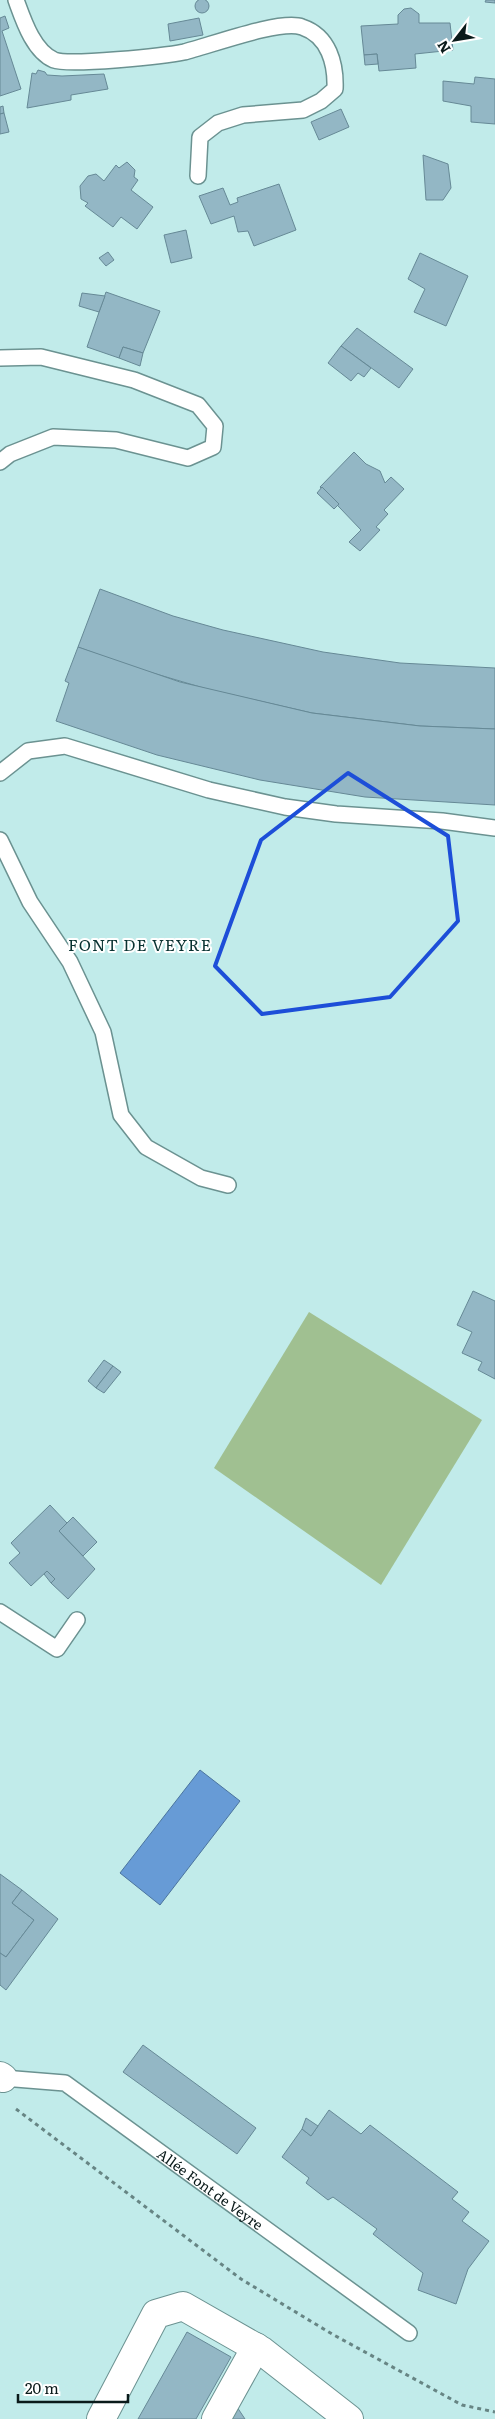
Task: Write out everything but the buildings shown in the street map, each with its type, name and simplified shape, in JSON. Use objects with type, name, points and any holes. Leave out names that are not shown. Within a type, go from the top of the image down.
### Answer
[{"type":"street","points":[[101,2419],[156,2314],[183,2306],[256,2347],[349,2419]]},
{"type":"street","points":[[216,2419],[256,2347]]},
{"type":"lane","points":[[16,0],[27,26],[40,48],[55,60],[91,61],[182,52],[267,28],[302,26],[324,40],[335,68],[335,89],[321,101],[303,110],[243,115],[218,122],[200,136],[198,176]]},
{"type":"lane","points":[[0,358],[41,357],[134,380],[198,405],[215,426],[213,447],[188,458],[116,440],[53,437],[10,454],[0,462]]},
{"type":"lane","points":[[0,773],[28,751],[65,746],[209,790],[285,807],[336,814],[442,821],[495,828]]},
{"type":"lane","points":[[0,840],[30,902],[70,962],[103,1032],[120,1116],[146,1147],[201,1178],[228,1185]]},
{"type":"lane","points":[[0,1612],[57,1649],[77,1620]]},
{"type":"lane","name":"Allée Font de Veyre","points":[[2,2077],[65,2084],[409,2333]]},
{"type":"path","points":[[14,2107],[241,2279],[332,2334],[462,2405],[495,2412]]},
{"type":"highlighted area","points":[[348,773],[448,836],[458,921],[390,997],[262,1014],[215,966],[261,840]]},
{"type":"green space","points":[[309,1312],[482,1420],[381,1585],[214,1468]]},
{"type":"water","points":[[200,1770],[240,1801],[160,1905],[120,1873]]},
{"type":"district","name":"FONT DE VEYRE","points":[[140,944]]}]
